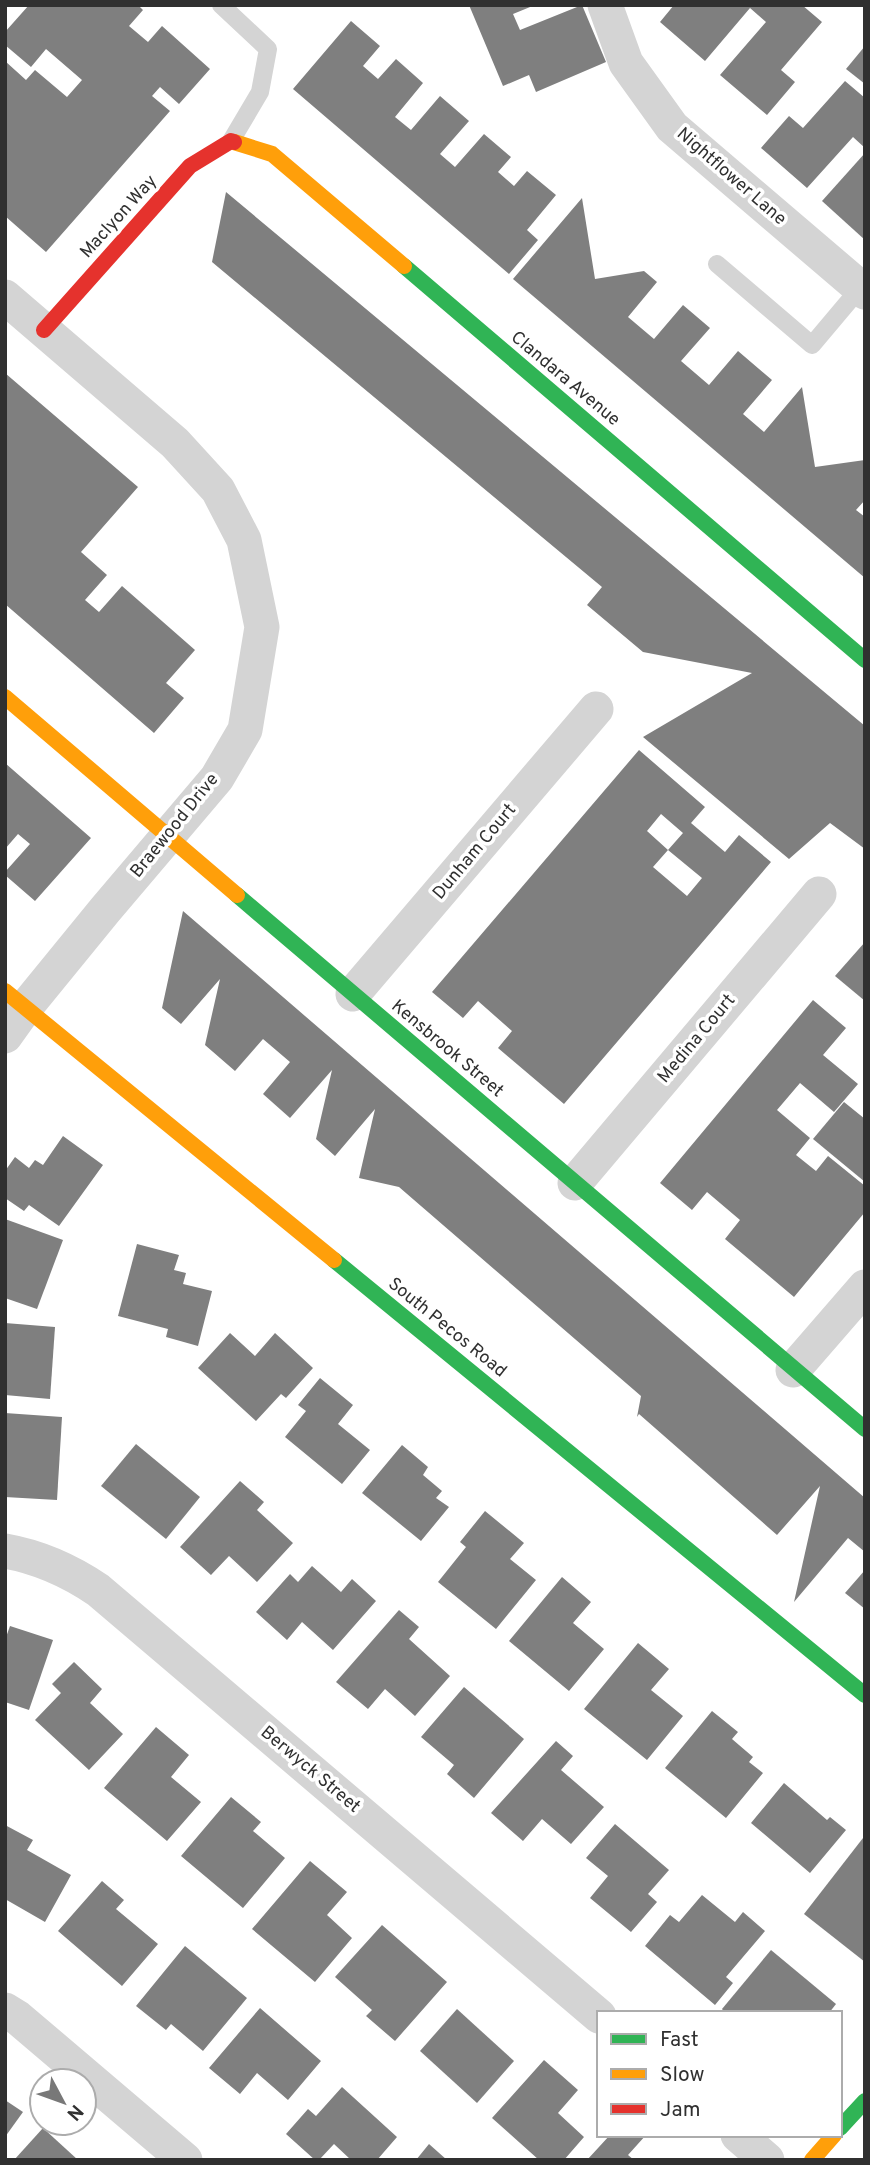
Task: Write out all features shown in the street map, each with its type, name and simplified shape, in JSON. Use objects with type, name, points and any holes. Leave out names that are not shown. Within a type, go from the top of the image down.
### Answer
[{"type":"street","name":"Nightflower Lane","points":[[605,5],[626,63],[672,127],[862,290]]},
{"type":"street","name":"Maclyon Way","points":[[44,330],[190,166],[231,141]]},
{"type":"street","name":"Clandara Avenue","points":[[231,141],[272,154],[865,660]]},
{"type":"street","name":"Braewood Drive","points":[[5,297],[175,443],[218,489],[244,540],[262,627],[245,730],[217,778],[168,836],[15,999],[5,1036]]},
{"type":"street","name":"Kensbrook Street","points":[[5,697],[865,1430]]},
{"type":"street","name":"Dunham Court","points":[[353,994],[596,709]]},
{"type":"street","name":"Medina Court","points":[[575,1183],[819,894]]},
{"type":"street","name":"South Pecos Road","points":[[15,999],[865,1695]]},
{"type":"street","points":[[793,1370],[865,1287]]},
{"type":"street","name":"Berwyck Street","points":[[5,1551],[45,1562],[98,1590],[597,2014]]},
{"type":"street","points":[[5,2010],[18,2018],[186,2160]]},
{"type":"street","points":[[842,2126],[865,2101]]},
{"type":"street","points":[[740,2137],[767,2160]]},
{"type":"street","points":[[812,2160],[832,2137]]},
{"type":"lane","points":[[221,5],[268,49],[260,92],[231,141]]},
{"type":"lane","points":[[717,264],[812,345],[862,290]]},
{"type":"building","points":[[29,5],[138,5],[143,10],[129,26],[148,42],[162,26],[210,69],[179,104],[160,87],[152,96],[170,111],[46,252],[5,216],[5,61],[26,80],[35,70],[67,97],[82,80],[46,49],[31,67],[5,45],[5,32]]},
{"type":"building","points":[[469,5],[535,5],[513,14],[520,30],[582,5],[606,62],[536,92],[529,75],[503,86]]},
{"type":"building","points":[[674,5],[802,5],[822,22],[781,70],[795,82],[767,115],[720,75],[766,22],[750,8],[705,61],[660,22]]},
{"type":"building","points":[[351,21],[380,46],[363,66],[378,79],[396,59],[423,83],[395,117],[411,130],[440,96],[469,121],[440,154],[455,167],[484,134],[511,157],[498,172],[514,186],[527,171],[556,195],[527,230],[538,240],[509,274],[293,89]]},
{"type":"building","points":[[865,46],[865,84],[846,69]]},
{"type":"building","points":[[845,81],[865,98],[865,148],[853,137],[807,188],[761,148],[789,116],[803,128]]},
{"type":"building","points":[[865,153],[865,240],[822,201]]},
{"type":"building","points":[[226,192],[865,726],[865,849],[830,823],[789,859],[643,737],[752,673],[643,652],[587,605],[602,587],[212,262]]},
{"type":"building","points":[[582,198],[595,279],[644,271],[657,282],[628,317],[654,339],[683,305],[710,328],[681,361],[709,385],[738,351],[772,380],[743,414],[764,432],[802,387],[815,467],[865,460],[865,500],[856,510],[865,517],[865,578],[513,279]]},
{"type":"building","points":[[5,373],[138,487],[81,552],[107,575],[85,600],[99,612],[122,586],[195,650],[166,683],[184,698],[154,733],[5,604]]},
{"type":"building","points":[[639,750],[705,807],[691,823],[725,852],[739,835],[771,862],[564,1104],[498,1048],[512,1031],[478,1001],[463,1018],[432,992]],"holes":[[[661,814],[683,833],[668,850],[647,831]],[[668,850],[702,878],[687,896],[653,867]]]},
{"type":"building","points":[[5,763],[91,838],[35,901],[5,875],[30,844],[18,834],[5,849]]},
{"type":"building","points":[[183,911],[865,1498],[865,1552],[848,1538],[794,1602],[820,1486],[777,1535],[639,1414],[637,1417],[641,1396],[399,1187],[359,1178],[375,1109],[335,1156],[316,1139],[332,1070],[290,1118],[263,1094],[290,1062],[263,1039],[235,1071],[205,1045],[220,979],[181,1024],[162,1008]]},
{"type":"building","points":[[865,942],[865,1001],[835,976]]},
{"type":"building","points":[[813,1000],[846,1028],[823,1055],[858,1084],[834,1112],[800,1083],[777,1110],[810,1138],[796,1155],[816,1171],[828,1156],[865,1186],[865,1212],[794,1297],[725,1239],[740,1220],[707,1192],[692,1210],[660,1183]]},
{"type":"building","points":[[844,1102],[865,1119],[865,1182],[813,1139]]},
{"type":"building","points":[[63,1136],[103,1165],[59,1226],[29,1205],[24,1211],[5,1198],[5,1171],[15,1157],[29,1168],[35,1160],[43,1165]]},
{"type":"building","points":[[5,1219],[63,1240],[37,1309],[5,1298]]},
{"type":"building","points":[[137,1244],[179,1255],[174,1270],[186,1273],[183,1284],[212,1291],[198,1346],[166,1337],[168,1329],[118,1316]]},
{"type":"building","points":[[5,1323],[55,1327],[50,1399],[5,1395]]},
{"type":"building","points":[[230,1333],[255,1356],[275,1333],[313,1368],[286,1398],[281,1394],[256,1421],[198,1368]]},
{"type":"building","points":[[320,1378],[353,1405],[338,1424],[370,1450],[342,1484],[285,1437],[306,1411],[298,1405]]},
{"type":"building","points":[[5,1413],[62,1417],[57,1500],[5,1497]]},
{"type":"building","points":[[136,1444],[200,1497],[166,1539],[101,1486]]},
{"type":"building","points":[[402,1445],[428,1467],[423,1475],[442,1491],[436,1498],[449,1507],[421,1541],[362,1493]]},
{"type":"building","points":[[240,1481],[264,1502],[257,1510],[293,1543],[257,1582],[229,1556],[211,1575],[180,1547]]},
{"type":"building","points":[[485,1511],[524,1543],[510,1559],[536,1580],[496,1629],[438,1582],[466,1547],[460,1542]]},
{"type":"building","points":[[312,1566],[341,1592],[352,1579],[376,1601],[333,1650],[302,1622],[287,1640],[256,1612],[290,1574],[298,1582]]},
{"type":"building","points":[[865,1570],[865,1609],[845,1593]]},
{"type":"building","points":[[562,1577],[591,1602],[573,1623],[604,1649],[569,1691],[509,1641]]},
{"type":"building","points":[[399,1610],[419,1627],[409,1639],[450,1676],[415,1716],[385,1689],[368,1709],[336,1682]]},
{"type":"building","points":[[10,1626],[53,1640],[29,1710],[5,1702],[5,1640]]},
{"type":"building","points":[[638,1643],[669,1669],[651,1690],[683,1716],[647,1760],[584,1709]]},
{"type":"building","points":[[74,1662],[102,1689],[90,1703],[123,1734],[89,1770],[35,1720],[61,1693],[52,1684]]},
{"type":"building","points":[[464,1687],[524,1739],[474,1798],[447,1774],[454,1765],[421,1737]]},
{"type":"building","points":[[712,1711],[738,1732],[732,1739],[753,1757],[749,1762],[763,1773],[726,1818],[665,1768]]},
{"type":"building","points":[[156,1727],[189,1755],[171,1777],[201,1802],[167,1841],[104,1788]]},
{"type":"building","points":[[556,1741],[573,1756],[561,1770],[604,1807],[571,1844],[542,1819],[523,1841],[491,1813]]},
{"type":"building","points":[[784,1783],[827,1820],[830,1817],[846,1830],[810,1873],[751,1823]]},
{"type":"building","points":[[231,1797],[261,1822],[253,1831],[285,1858],[243,1908],[181,1856]]},
{"type":"building","points":[[615,1824],[669,1870],[648,1894],[657,1902],[631,1932],[590,1898],[608,1876],[586,1858]]},
{"type":"building","points":[[5,1825],[33,1840],[27,1850],[71,1875],[45,1922],[5,1899]]},
{"type":"building","points":[[863,1838],[865,1840],[865,1962],[804,1914]]},
{"type":"building","points":[[310,1861],[347,1892],[327,1915],[352,1938],[315,1982],[252,1929]]},
{"type":"building","points":[[102,1881],[124,1900],[116,1909],[158,1944],[122,1986],[58,1931]]},
{"type":"building","points":[[702,1895],[735,1922],[743,1912],[765,1931],[726,1977],[733,1983],[715,2005],[645,1946],[670,1915],[679,1922]]},
{"type":"building","points":[[382,1925],[447,1982],[395,2041],[366,2016],[372,2010],[335,1977]]},
{"type":"building","points":[[185,1946],[247,1998],[203,2051],[171,2024],[166,2030],[136,2006]]},
{"type":"building","points":[[771,1950],[836,2004],[831,2011],[722,2009]]},
{"type":"building","points":[[260,2008],[321,2061],[288,2100],[257,2073],[240,2094],[209,2068]]},
{"type":"building","points":[[457,2009],[514,2061],[477,2103],[420,2051]]},
{"type":"building","points":[[544,2060],[578,2090],[558,2113],[584,2137],[564,2160],[539,2160],[492,2118]]},
{"type":"building","points":[[342,2087],[397,2137],[377,2160],[351,2160],[334,2144],[319,2160],[315,2160],[286,2134],[308,2109],[316,2116]]},
{"type":"building","points":[[5,2100],[23,2112],[5,2137]]},
{"type":"building","points":[[35,2137],[53,2137],[78,2160],[14,2160]]},
{"type":"building","points":[[608,2137],[644,2137],[628,2155],[634,2160],[587,2160]]},
{"type":"building","points":[[429,2144],[447,2160],[416,2160]]},
{"type":"traffic: fast","points":[[404,266],[865,660]]},
{"type":"traffic: fast","points":[[237,895],[865,1429]]},
{"type":"traffic: fast","points":[[334,1260],[865,1695]]},
{"type":"traffic: fast","points":[[842,2126],[865,2101]]},
{"type":"traffic: slow","points":[[234,142],[272,154],[404,266]]},
{"type":"traffic: slow","points":[[5,697],[237,895]]},
{"type":"traffic: slow","points":[[5,991],[334,1260]]},
{"type":"traffic: slow","points":[[812,2160],[832,2137]]},
{"type":"traffic: jam","points":[[44,330],[190,166],[231,141],[234,142]]}]
